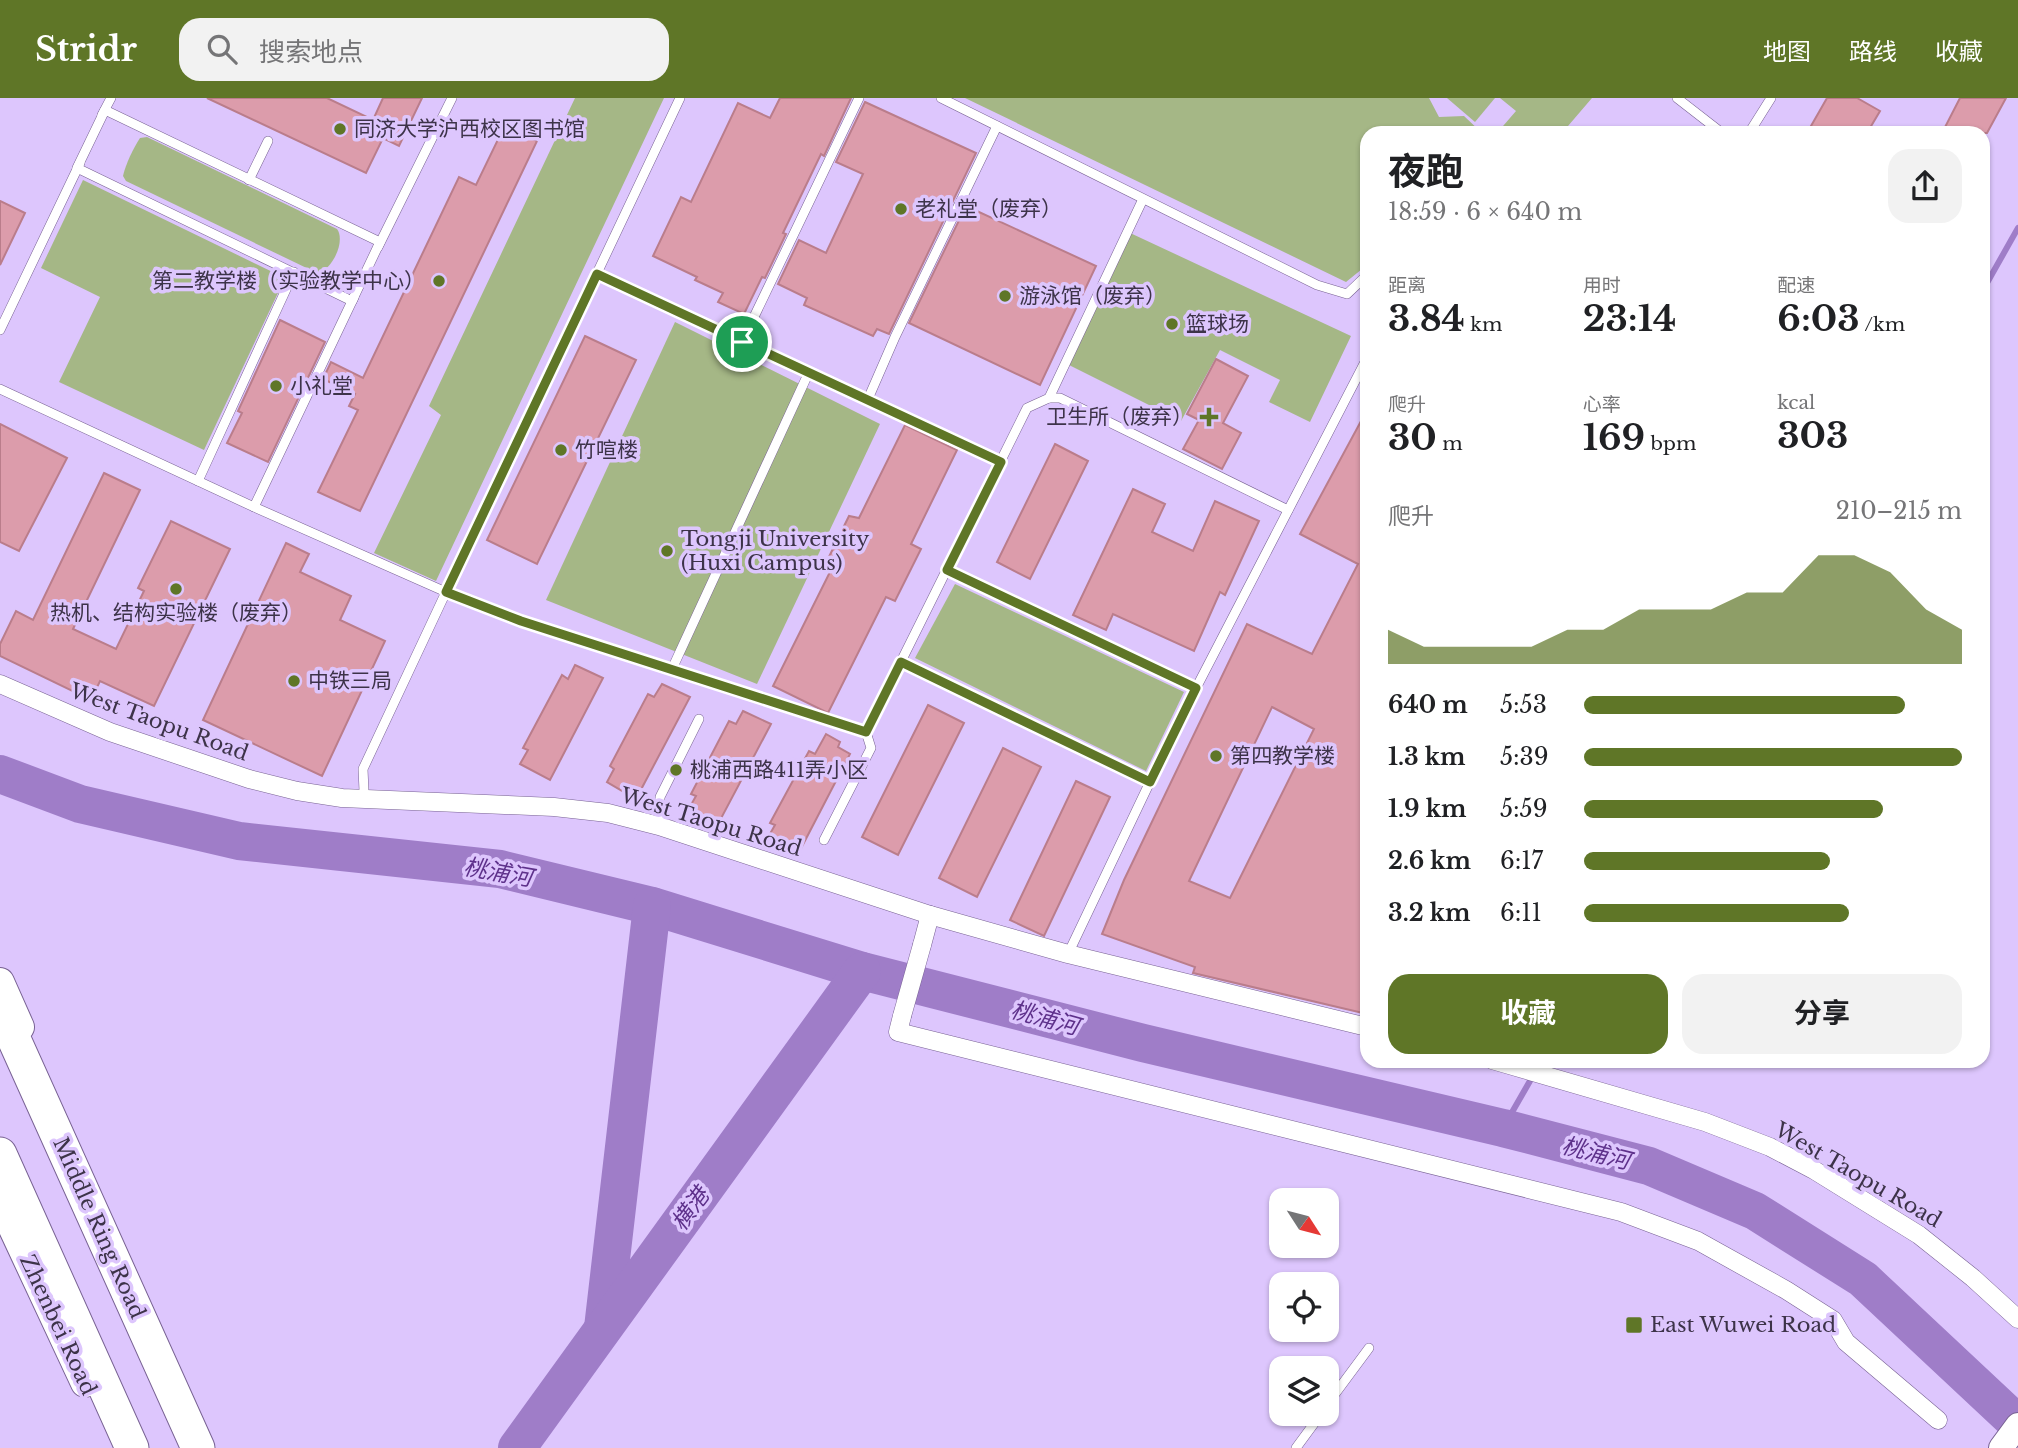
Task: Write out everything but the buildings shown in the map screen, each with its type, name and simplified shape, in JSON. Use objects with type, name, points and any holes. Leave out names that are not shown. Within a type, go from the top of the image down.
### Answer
[{"type":"highway","name":"Middle Ring Road","points":[[0,1008],[198,1448]]},
{"type":"highway","points":[[0,1154],[132,1448]]},
{"type":"main road","points":[[0,982],[209,1448]]},
{"type":"main road","name":"Zhenbei Road","points":[[0,1201],[116,1448]]},
{"type":"main road","points":[[2001,1448],[2018,1425]]},
{"type":"street","name":"West Taopu Road","points":[[0,684],[110,732],[250,779],[297,791],[342,798],[554,807],[608,813],[659,826],[930,915],[1068,954],[1360,1025]]},
{"type":"street","points":[[930,915],[898,1032],[1620,1212],[1668,1228],[1729,1257],[1833,1320],[1846,1342],[1938,1420]]},
{"type":"street","name":"West Taopu Road","points":[[1518,1068],[1705,1122],[1770,1147],[1814,1170],[1919,1235],[1973,1278],[2018,1319]]},
{"type":"lane","points":[[0,330],[111,98]]},
{"type":"lane","points":[[254,507],[452,98]]},
{"type":"lane","points":[[364,791],[363,769],[680,98]]},
{"type":"lane","points":[[742,342],[859,98]]},
{"type":"lane","points":[[941,98],[1317,285],[1347,294],[1360,282]]},
{"type":"lane","points":[[1677,98],[1713,126]]},
{"type":"lane","points":[[1753,126],[1771,98]]},
{"type":"lane","points":[[105,110],[380,242]]},
{"type":"lane","points":[[868,399],[997,126]]},
{"type":"lane","points":[[249,180],[268,141]]},
{"type":"lane","points":[[77,168],[352,300]]},
{"type":"lane","points":[[1049,398],[1143,199]]},
{"type":"lane","points":[[198,481],[295,272]]},
{"type":"lane","points":[[597,274],[1001,462]]},
{"type":"lane","points":[[1068,954],[1196,688],[1360,371]]},
{"type":"lane","points":[[672,669],[808,372]]},
{"type":"lane","points":[[0,390],[446,592],[521,621],[866,732]]},
{"type":"lane","points":[[824,840],[871,748],[866,732],[1027,408],[1049,398],[1060,398],[1288,510]]},
{"type":"lane","points":[[947,570],[1196,688]]},
{"type":"lane","points":[[901,662],[1150,782]]},
{"type":"lane","points":[[659,826],[660,797],[699,719]]},
{"type":"lane","points":[[1339,1388],[1369,1348]]},
{"type":"lane","points":[[1296,1448],[1312,1426]]},
{"type":"green space","points":[[575,98],[664,98],[436,581],[374,553],[441,415],[429,406]]},
{"type":"green space","points":[[965,98],[1429,98],[1439,117],[1464,116],[1475,126],[1360,126],[1360,271],[1346,282]]},
{"type":"green space","points":[[1447,98],[1495,98],[1475,122]]},
{"type":"green space","points":[[1500,98],[1592,98],[1568,126],[1503,126],[1516,111]]},
{"type":"green space","points":[[147,137],[337,229],[339,248],[328,267],[317,273],[126,181],[123,176],[130,156],[140,138]]},
{"type":"green space","points":[[83,180],[285,278],[204,450],[59,382],[100,297],[41,268]]},
{"type":"green space","name":"篮球场","points":[[1128,232],[1351,336],[1310,422],[1269,402],[1280,380],[1220,350],[1181,421],[1063,362]]},
{"type":"green space","points":[[675,322],[880,424],[757,684],[546,600]]},
{"type":"green space","points":[[955,584],[1184,692],[1146,771],[915,658]]},
{"type":"waterway","points":[[1990,278],[2018,228]]},
{"type":"waterway","name":"桃浦河","points":[[0,774],[80,804],[239,841],[500,869],[652,906],[862,971],[1143,1043],[1503,1128],[1649,1166],[1755,1211],[1863,1279],[2018,1424]]},
{"type":"waterway","points":[[603,1328],[652,906]]},
{"type":"waterway","name":"横港","points":[[517,1448],[862,971]]},
{"type":"waterway","points":[[1503,1128],[1537,1068]]},
{"type":"place","name":"同济大学沪西校区图书馆","points":[[340,129]]},
{"type":"place","name":"老礼堂（废弃）","points":[[901,209]]},
{"type":"place","name":"第二教学楼（实验教学中心）","points":[[439,281]]},
{"type":"place","name":"游泳馆（废弃）","points":[[1005,296]]},
{"type":"place","name":"篮球场","points":[[1172,324]]},
{"type":"place","name":"小礼堂","points":[[276,386]]},
{"type":"place","name":"卫生所（废弃）","points":[[1209,417]]},
{"type":"place","name":"竹喧楼","points":[[561,450]]},
{"type":"place","name":"Tongji University (Huxi Campus)","points":[[667,551]]},
{"type":"place","name":"热机、结构实验楼（废弃）","points":[[176,589]]},
{"type":"place","name":"中铁三局","points":[[294,681]]},
{"type":"place","name":"第四教学楼","points":[[1216,756]]},
{"type":"place","name":"桃浦西路411弄小区","points":[[676,770]]},
{"type":"place","name":"East Wuwei Road","points":[[1634,1325]]},
{"type":"route","points":[[597,274],[742,342],[1001,462],[947,570],[1196,688],[1150,782],[901,662],[866,732],[521,621],[446,592],[597,274]]}]
